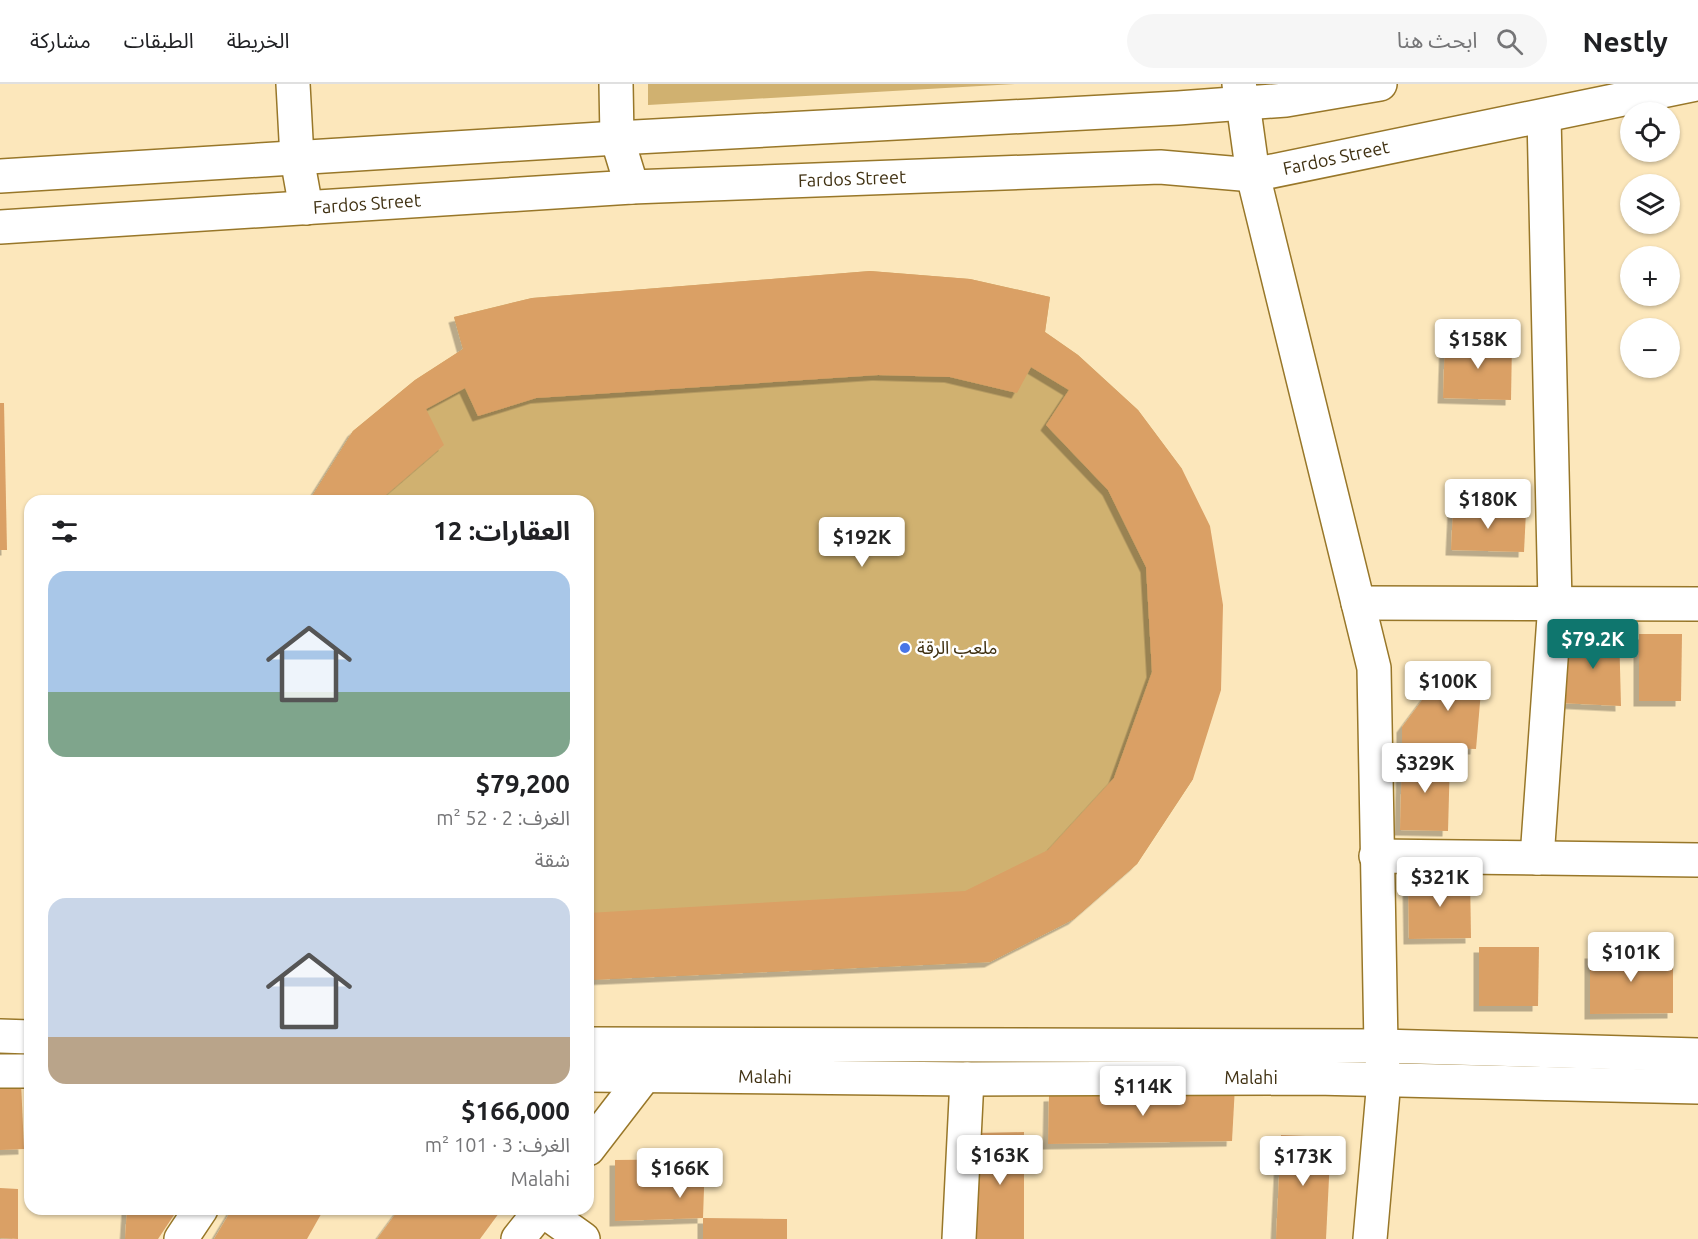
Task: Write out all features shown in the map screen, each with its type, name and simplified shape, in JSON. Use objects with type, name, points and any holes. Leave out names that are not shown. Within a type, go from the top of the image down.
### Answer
[{"type":"street","points":[[293,84],[297,158],[306,208]]},
{"type":"street","points":[[616,84],[617,138],[632,187]]},
{"type":"street","points":[[0,176],[617,138],[1178,108],[1241,94],[1286,100],[1380,84]]},
{"type":"street","name":"Fardos Street","points":[[0,227],[632,187],[1160,167],[1253,175],[1696,84]]},
{"type":"street","points":[[1241,94],[1253,175],[1374,668],[1376,856],[1384,1080],[1370,1239]]},
{"type":"street","points":[[1537,858],[1555,603],[1544,116]]},
{"type":"street","points":[[1358,603],[1698,604]]},
{"type":"street","points":[[1376,856],[1698,860]]},
{"type":"street","points":[[0,1036],[24,1037]]},
{"type":"street","name":"Malahi","points":[[594,1044],[1381,1046],[1698,1055]]},
{"type":"street","points":[[0,1071],[24,1071]]},
{"type":"street","name":"Malahi","points":[[594,1075],[967,1079],[1315,1078],[1698,1087]]},
{"type":"street","points":[[594,1141],[645,1075]]},
{"type":"street","points":[[959,1239],[967,1079]]},
{"type":"street","points":[[181,1239],[197,1215]]},
{"type":"street","points":[[518,1239],[537,1215]]},
{"type":"street","points":[[550,1215],[583,1239]]},
{"type":"shaded area","points":[[648,84],[1015,84],[648,105]]},
{"type":"shaded area","name":"ملعب الرقة","points":[[870,271],[970,279],[1050,297],[1045,332],[1078,355],[1138,410],[1182,469],[1193,779],[1137,864],[1074,919],[990,962],[594,980],[594,495],[313,495],[353,431],[415,380],[463,349],[454,317],[532,298]]},
{"type":"building","points":[[870,271],[970,279],[1050,297],[1045,332],[1078,355],[1138,410],[1182,469],[1210,526],[1223,605],[1221,690],[1193,779],[1137,864],[1074,919],[990,962],[594,980],[594,913],[965,891],[1048,850],[1114,778],[1152,672],[1146,567],[1108,490],[1046,425],[1069,390],[1031,367],[1017,393],[950,377],[878,375],[536,398],[478,416],[465,388],[426,409],[444,445],[386,495],[313,495],[353,431],[415,380],[463,349],[454,317],[532,298]]},
{"type":"building","points":[[1445,340],[1512,342],[1511,400],[1443,398]]},
{"type":"building","points":[[0,403],[4,403],[7,550],[0,550]]},
{"type":"building","points":[[1453,509],[1526,511],[1524,552],[1451,550]]},
{"type":"building","points":[[1619,630],[1621,706],[1560,703],[1564,654],[1588,631]]},
{"type":"building","points":[[1639,634],[1682,634],[1681,701],[1639,701]]},
{"type":"building","points":[[1449,664],[1483,668],[1476,749],[1402,747],[1402,727]]},
{"type":"building","points":[[1402,757],[1450,758],[1448,831],[1400,830]]},
{"type":"building","points":[[1470,876],[1471,938],[1409,939],[1408,877]]},
{"type":"building","points":[[1479,947],[1539,947],[1538,1006],[1479,1006]]},
{"type":"building","points":[[1673,952],[1673,1013],[1590,1014],[1590,953]]},
{"type":"building","points":[[21,1082],[24,1149],[0,1150],[0,1083]]},
{"type":"building","points":[[1235,1086],[1232,1141],[1048,1144],[1049,1096]]},
{"type":"building","points":[[1024,1132],[1024,1239],[977,1239],[976,1133]]},
{"type":"building","points":[[1281,1135],[1331,1137],[1326,1239],[1276,1239]]},
{"type":"building","points":[[705,1159],[703,1218],[615,1221],[615,1160]]},
{"type":"building","points":[[0,1188],[18,1189],[18,1239],[0,1238]]},
{"type":"building","points":[[127,1215],[174,1215],[158,1239],[125,1239]]},
{"type":"building","points":[[228,1215],[321,1215],[307,1239],[214,1239]]},
{"type":"building","points":[[395,1215],[498,1215],[480,1239],[377,1239]]},
{"type":"building","points":[[703,1218],[787,1219],[787,1239],[703,1239]]},
{"type":"place","name":"ملعب الرقة","points":[[905,648]]}]
